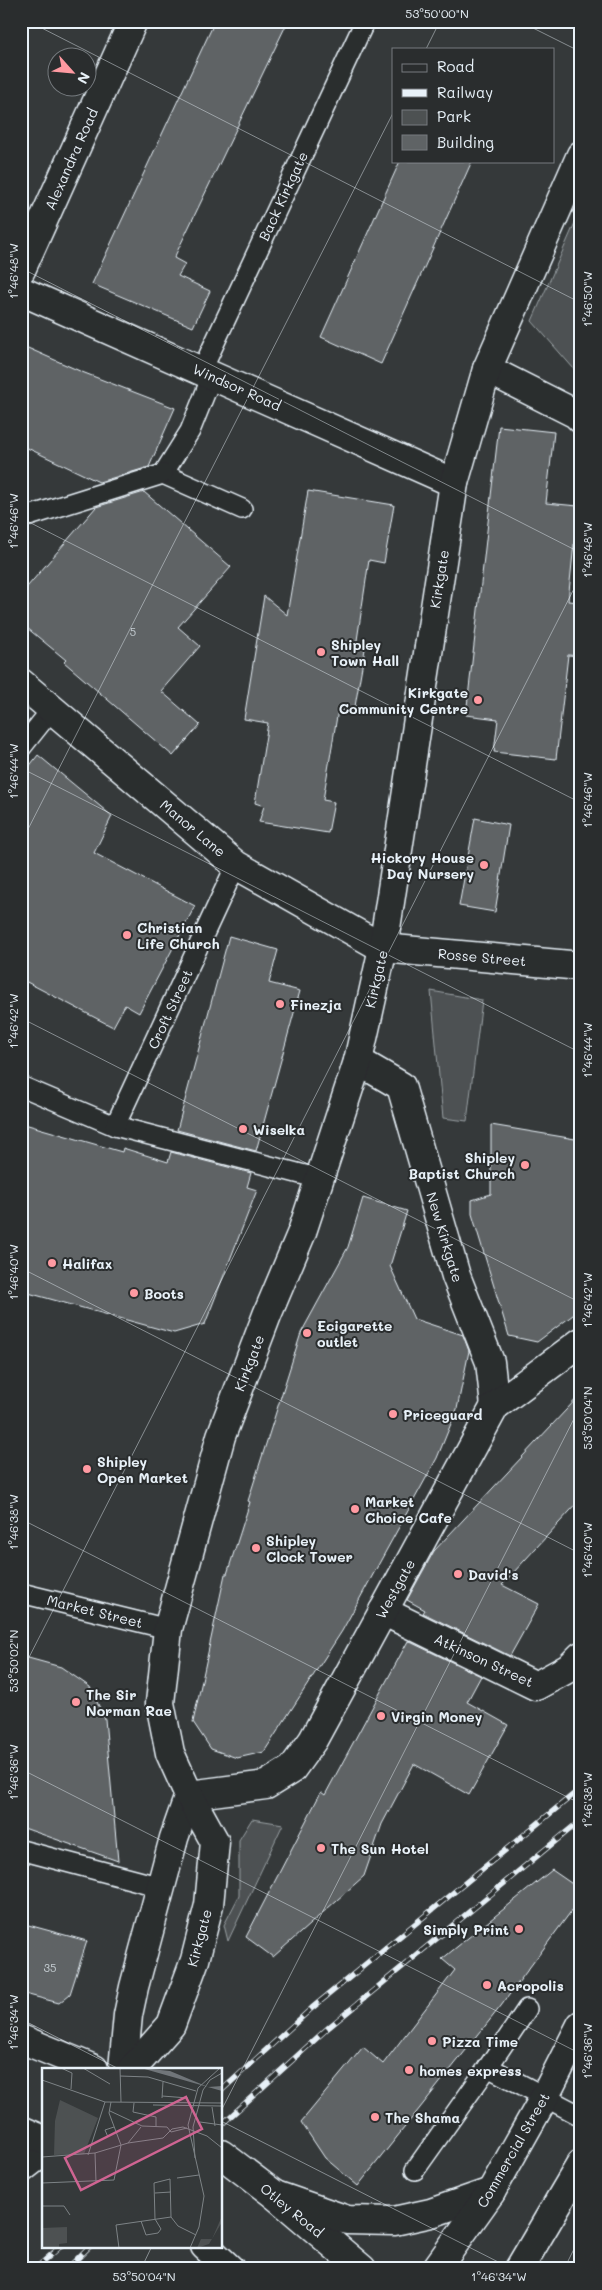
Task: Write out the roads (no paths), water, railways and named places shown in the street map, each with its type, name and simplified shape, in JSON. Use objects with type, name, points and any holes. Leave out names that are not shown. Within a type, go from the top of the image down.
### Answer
[{"type":"street","name":"Alexandra Road","points":[[21,270],[134,21]]},
{"type":"street","name":"Kirkgate","points":[[133,2068],[171,2025],[194,1960],[209,1905],[215,1842],[189,1795],[170,1753],[160,1703],[168,1629],[221,1436],[267,1315],[302,1232],[358,1061],[383,948],[454,483],[487,369],[581,155]]},
{"type":"street","name":"Windsor Road","points":[[21,291],[454,483]]},
{"type":"street","points":[[487,369],[576,414],[581,419]]},
{"type":"street","name":"Manor Lane","points":[[21,683],[236,864],[383,948]]},
{"type":"street","name":"Rosse Street","points":[[383,948],[581,966]]},
{"type":"street","name":"New Kirkgate","points":[[358,1061],[401,1086],[456,1276],[490,1362],[495,1406]]},
{"type":"street","name":"Westgate","points":[[189,1795],[266,1786],[292,1769],[313,1740],[495,1406],[581,1342]]},
{"type":"street","name":"Atkinson Street","points":[[383,1611],[536,1686],[569,1668],[581,1656]]},
{"type":"street","points":[[123,2068],[128,2015],[174,1838],[189,1795]]},
{"type":"street","name":"Commercial Street","points":[[436,2269],[491,2192],[545,2096],[581,2025]]},
{"type":"street","points":[[21,2039],[92,2068]]},
{"type":"street","points":[[21,2130],[42,2139]]},
{"type":"street","points":[[21,2169],[42,2152]]},
{"type":"street","name":"Otley Road","points":[[230,2160],[275,2195],[362,2269]]},
{"type":"street","points":[[519,2269],[581,2164]]},
{"type":"street","points":[[275,2195],[347,2220],[394,2221],[432,2213],[491,2192]]},
{"type":"street","points":[[207,2248],[230,2269]]},
{"type":"lane","name":"Back Kirkgate","points":[[163,474],[190,431],[207,374],[365,21]]},
{"type":"lane","points":[[30,516],[163,474],[242,509]]},
{"type":"lane","points":[[21,748],[52,709]]},
{"type":"lane","name":"Croft Street","points":[[115,1126],[236,864]]},
{"type":"lane","points":[[21,1086],[115,1126],[320,1179]]},
{"type":"lane","name":"Market Street","points":[[21,1593],[168,1629]]},
{"type":"lane","points":[[21,1850],[161,1887]]},
{"type":"lane","points":[[414,2170],[527,2009]]},
{"type":"lane","points":[[488,2067],[581,2116]]},
{"type":"railway","points":[[222,2090],[312,2008],[574,1794]]},
{"type":"railway","points":[[222,2124],[329,2027],[581,1820]]},
{"type":"railway","points":[[35,2269],[59,2248]]},
{"type":"railway","points":[[67,2269],[88,2248]]},
{"type":"place","name":"Shipley Town Hall","points":[[321,652]]},
{"type":"place","name":"Kirkgate Community Centre","points":[[478,700]]},
{"type":"place","name":"Hickory House Day Nursery","points":[[484,865]]},
{"type":"place","name":"Christian Life Church","points":[[127,935]]},
{"type":"place","name":"Finezja","points":[[280,1004]]},
{"type":"place","name":"Wiselka","points":[[243,1129]]},
{"type":"place","name":"Shipley Baptist Church","points":[[525,1165]]},
{"type":"place","name":"Halifax","points":[[52,1263]]},
{"type":"place","name":"Boots","points":[[134,1293]]},
{"type":"place","name":"Ecigarette outlet","points":[[307,1333]]},
{"type":"place","name":"Priceguard","points":[[393,1414]]},
{"type":"place","name":"Shipley Open Market","points":[[87,1469]]},
{"type":"place","name":"Market Choice Cafe","points":[[355,1509]]},
{"type":"place","name":"Shipley Clock Tower","points":[[256,1548]]},
{"type":"place","name":"David's","points":[[458,1574]]},
{"type":"place","name":"The Sir Norman Rae","points":[[76,1702]]},
{"type":"place","name":"Virgin Money","points":[[381,1716]]},
{"type":"place","name":"The Sun Hotel","points":[[321,1848]]},
{"type":"place","name":"Simply Print","points":[[519,1929]]},
{"type":"place","name":"Acropolis","points":[[487,1985]]},
{"type":"place","name":"Pizza Time","points":[[432,2041]]},
{"type":"place","name":"homes express","points":[[409,2070]]},
{"type":"place","name":"The Shama","points":[[375,2117]]}]
